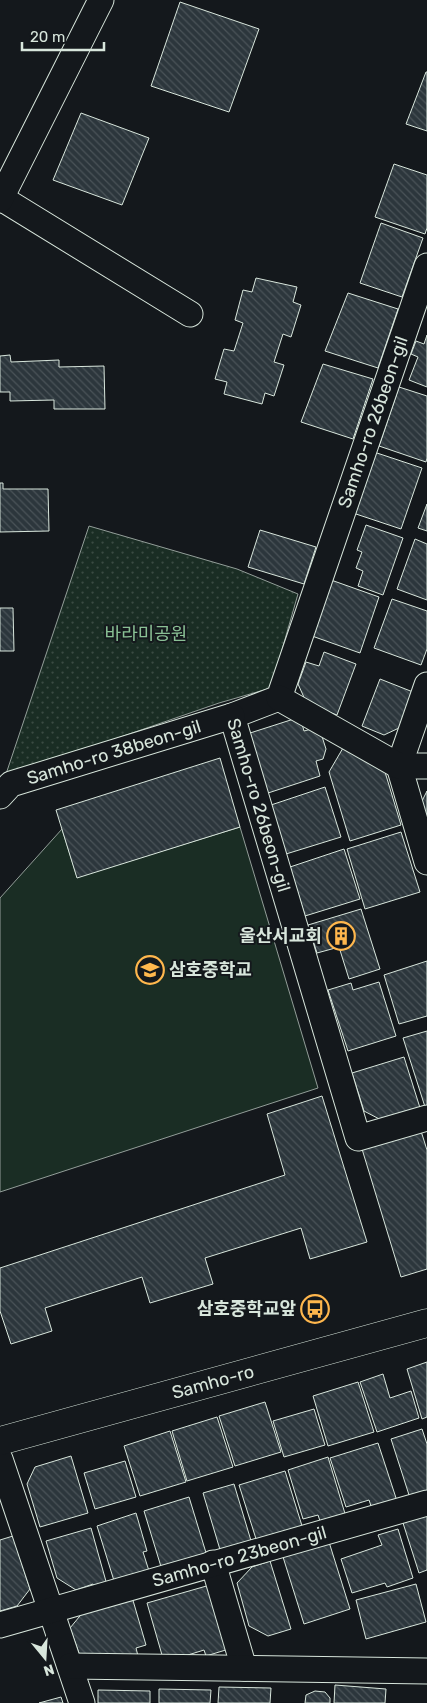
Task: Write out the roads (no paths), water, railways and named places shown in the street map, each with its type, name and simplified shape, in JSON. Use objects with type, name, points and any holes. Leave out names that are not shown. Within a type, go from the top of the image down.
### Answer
[{"type":"main road","name":"Samho-ro","points":[[0,1441],[427,1323]]},
{"type":"street","points":[[101,0],[1,199],[190,314]]},
{"type":"street","name":"Samho-ro 26beon-gil","points":[[427,266],[420,311],[279,698],[232,716],[358,1138],[427,1118]]},
{"type":"street","points":[[427,685],[400,766],[427,862]]},
{"type":"street","points":[[279,698],[400,766],[427,766]]},
{"type":"street","name":"Samho-ro 38beon-gil","points":[[0,796],[11,784],[232,716]]},
{"type":"street","points":[[0,1459],[82,1703]]},
{"type":"street","name":"Samho-ro 23beon-gil","points":[[0,1625],[427,1503]]},
{"type":"street","points":[[213,1563],[244,1668]]},
{"type":"street","points":[[70,1666],[427,1671]]},
{"type":"place","name":"울산서교회","points":[[341,936]]},
{"type":"place","name":"삼호중학교","points":[[150,970]]},
{"type":"place","name":"삼호중학교앞","points":[[315,1309]]},
{"type":"park label","name":"바라미공원","points":[[146,634]]}]
